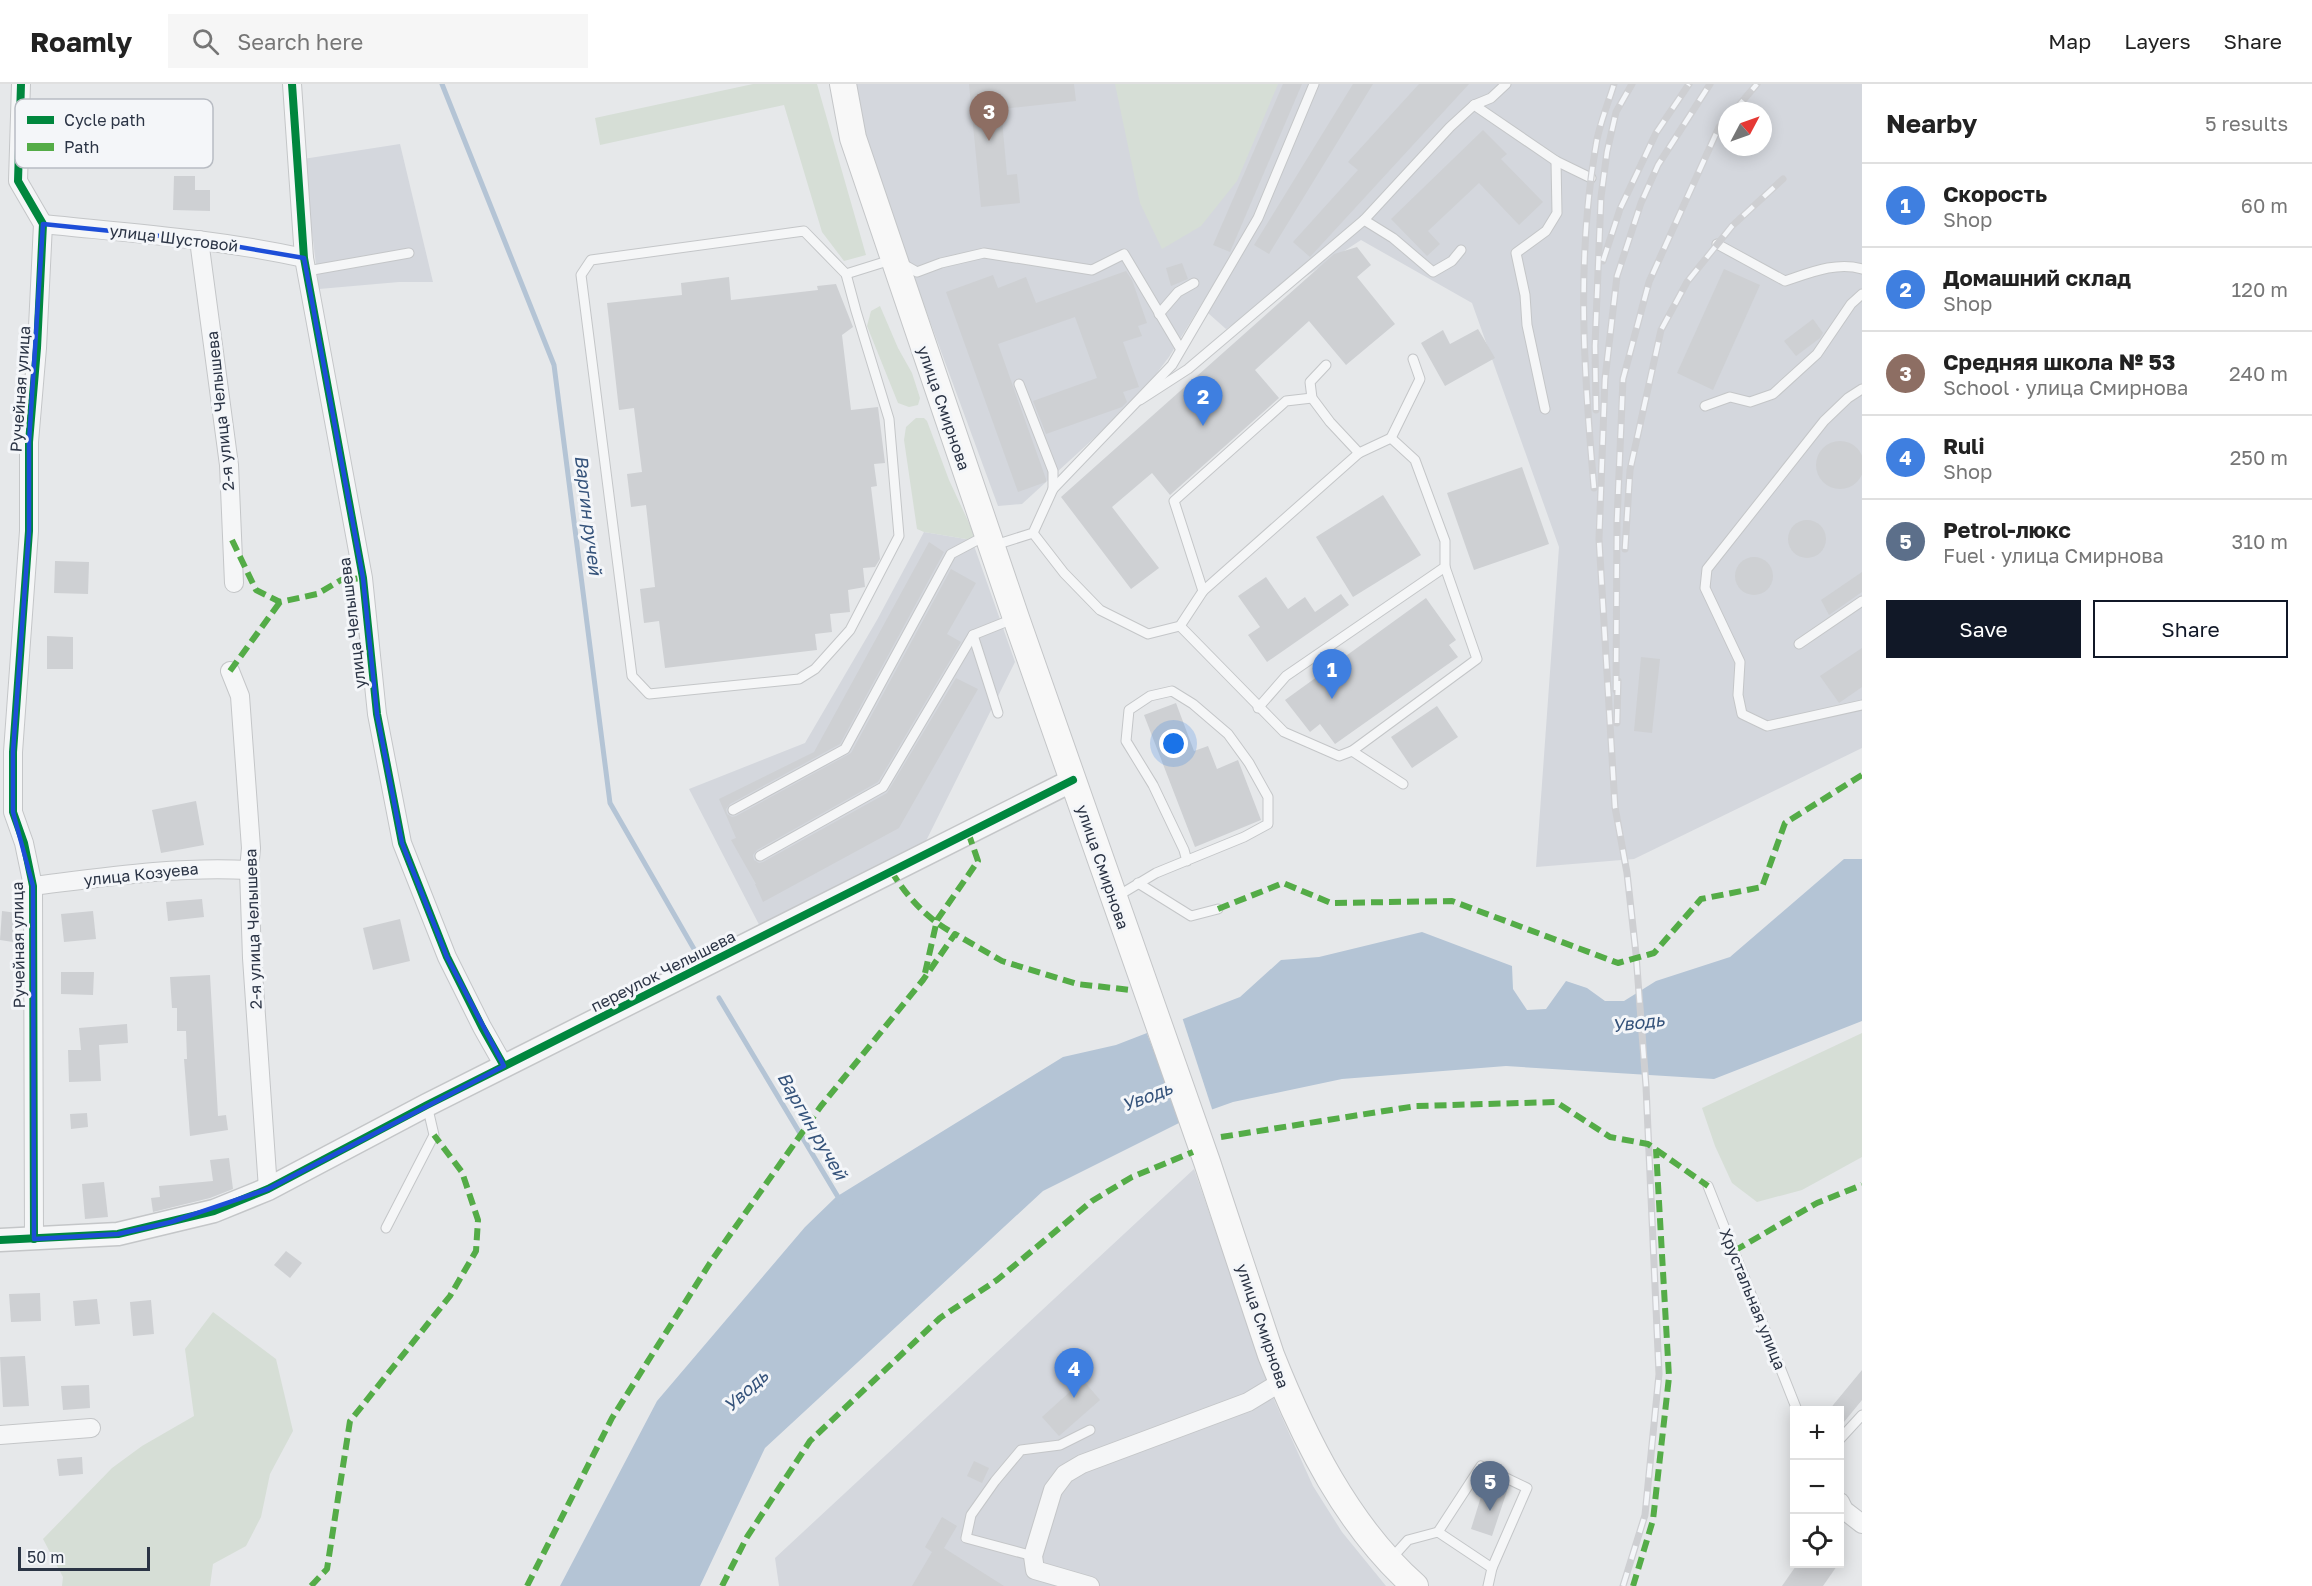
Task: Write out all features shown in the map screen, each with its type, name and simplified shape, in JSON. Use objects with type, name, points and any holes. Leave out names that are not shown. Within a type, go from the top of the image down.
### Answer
[{"type":"main road","name":"улица Смирнова","points":[[843,84],[853,138],[989,541],[1207,1162],[1281,1382],[1328,1474],[1355,1518],[1389,1561],[1415,1586]]},
{"type":"street","name":"улица Челышева","points":[[292,84],[305,264],[363,578],[376,714],[402,843],[447,957],[482,1028],[504,1066]]},
{"type":"street","points":[[15,136],[9,180],[43,224]]},
{"type":"street","name":"улица Шустовой","points":[[43,224],[200,240],[270,250],[305,264]]},
{"type":"street","name":"Ручейная улица","points":[[34,1239],[33,886],[24,843],[7,812],[29,531],[29,442],[37,348],[43,224]]},
{"type":"street","name":"2-я улица Челышева","points":[[200,240],[229,465],[234,583]]},
{"type":"street","name":"2-я улица Челышева","points":[[230,671],[240,696],[251,848],[249,870],[252,958],[268,1189]]},
{"type":"street","name":"переулок Челышева","points":[[0,1240],[118,1234],[214,1211],[268,1189],[427,1105],[1073,780]]},
{"type":"street","name":"улица Козуева","points":[[33,886],[141,872],[209,867],[249,870]]},
{"type":"street","points":[[1090,1586],[1033,1571],[1053,1490],[1065,1474],[1082,1464],[1248,1401],[1281,1382]]},
{"type":"street","points":[[0,1435],[91,1428]]},
{"type":"street","points":[[1844,1510],[1862,1524]]},
{"type":"lane","points":[[1033,534],[1053,489],[1172,365],[1257,218],[1314,84]]},
{"type":"lane","points":[[1140,400],[1188,369],[1364,220],[1450,126],[1474,105],[1491,98],[1506,84]]},
{"type":"lane","points":[[1474,105],[1556,161],[1592,178]]},
{"type":"lane","points":[[1545,409],[1527,325],[1525,296],[1516,253],[1546,231],[1557,213],[1556,161]]},
{"type":"lane","points":[[1364,220],[1393,238],[1433,272],[1452,261],[1461,250]]},
{"type":"lane","points":[[804,231],[846,274],[889,418],[899,536],[850,630],[815,669],[800,680],[649,694],[632,676],[581,275],[591,260],[804,231]]},
{"type":"lane","points":[[1717,244],[1785,281],[1821,269],[1852,266],[1862,269]]},
{"type":"lane","points":[[305,264],[409,253]]},
{"type":"lane","points":[[846,274],[894,259],[917,272],[941,263],[984,253],[1092,270],[1124,254],[1180,348]]},
{"type":"lane","points":[[1159,314],[1178,292],[1194,283]]},
{"type":"lane","points":[[1705,406],[1730,396],[1750,402],[1773,394],[1817,354],[1851,304],[1862,294]]},
{"type":"lane","points":[[1033,534],[1064,573],[1100,610],[1148,634],[1180,626],[1203,591],[1359,453],[1391,438],[1420,379],[1413,359]]},
{"type":"lane","points":[[1326,365],[1310,382],[1312,398],[1330,422],[1359,453]]},
{"type":"lane","points":[[1019,384],[1053,471],[1053,489]]},
{"type":"lane","points":[[1862,389],[1840,406],[1806,443],[1707,569],[1706,588],[1740,662],[1738,695],[1742,714],[1767,726],[1862,705]]},
{"type":"lane","points":[[1203,591],[1174,501],[1286,401],[1312,398]]},
{"type":"lane","points":[[1180,626],[1284,732],[1339,756],[1352,751],[1477,659],[1445,567],[1445,541],[1415,460],[1391,438]]},
{"type":"lane","points":[[733,810],[845,748],[951,554],[974,540],[989,541],[1033,534]]},
{"type":"lane","points":[[1258,708],[1286,676],[1445,567]]},
{"type":"lane","points":[[1799,644],[1862,601]]},
{"type":"lane","points":[[760,856],[883,787],[973,635],[1016,618]]},
{"type":"lane","points":[[973,635],[998,713]]},
{"type":"lane","points":[[1114,898],[1156,873],[1187,861],[1244,837],[1268,824],[1268,797],[1228,734],[1193,704],[1172,691],[1150,696],[1129,710],[1126,741],[1154,785],[1187,861]]},
{"type":"lane","points":[[1352,751],[1403,784]]},
{"type":"lane","points":[[1138,883],[1191,916],[1218,909]]},
{"type":"lane","points":[[387,1228],[434,1135],[427,1105]]},
{"type":"lane","name":"Хрустальная улица","points":[[1708,1186],[1795,1406]]},
{"type":"lane","points":[[1844,1434],[1862,1414]]},
{"type":"lane","points":[[1033,1571],[966,1538],[971,1515],[1021,1450],[1060,1445],[1090,1430]]},
{"type":"lane","points":[[1389,1561],[1408,1540],[1438,1532],[1481,1466],[1527,1488],[1492,1568],[1488,1586]]},
{"type":"lane","points":[[1438,1532],[1492,1568]]},
{"type":"highlighted area","points":[[43,224],[199,240],[304,258],[363,578],[377,714],[402,843],[447,957],[504,1066],[268,1189],[171,1222],[118,1234],[34,1239],[33,886],[13,812],[13,752],[29,531],[29,442]]},
{"type":"shaded area","points":[[753,84],[817,84],[866,255],[844,261],[822,232],[784,105],[600,145],[595,118]]},
{"type":"shaded area","points":[[852,84],[1312,84],[1255,217],[1169,357],[1137,399],[1022,504],[998,506],[879,183]]},
{"type":"shaded area","points":[[1115,84],[1278,84],[1237,181],[1201,226],[1162,249],[1140,203]]},
{"type":"shaded area","points":[[1318,84],[1862,84],[1862,748],[1634,859],[1536,867],[1559,547],[1472,303],[1361,240],[1226,329],[1208,313],[1260,219]]},
{"type":"shaded area","points":[[400,144],[433,282],[399,282],[319,289],[303,159]]},
{"type":"shaded area","points":[[880,306],[898,348],[912,373],[920,398],[918,405],[909,407],[898,403],[867,326],[871,311]]},
{"type":"shaded area","points":[[916,418],[924,418],[927,421],[949,480],[975,536],[972,540],[917,529],[904,440],[906,427]]},
{"type":"shaded area","points":[[924,532],[972,540],[1015,662],[916,861],[766,938],[689,789],[805,743],[877,620]]},
{"type":"shaded area","points":[[1862,1033],[1862,1157],[1802,1190],[1757,1202],[1732,1183],[1715,1146],[1702,1108]]},
{"type":"shaded area","points":[[1194,1169],[1275,1402],[1313,1486],[1342,1532],[1386,1586],[779,1586],[775,1558]]},
{"type":"shaded area","points":[[213,1312],[276,1359],[293,1431],[270,1474],[261,1517],[246,1546],[213,1564],[210,1586],[62,1586],[63,1577],[43,1539],[112,1468],[142,1446],[194,1416],[185,1349]]},
{"type":"water","name":"Уводь","points":[[1844,859],[1862,859],[1862,1021],[1714,1079],[1506,1066],[1342,1079],[1233,1102],[1191,1117],[1043,1191],[765,1448],[700,1586],[560,1586],[657,1401],[805,1227],[836,1197],[1063,1057],[1116,1045],[1240,997],[1281,960],[1319,957],[1422,932],[1512,966],[1513,989],[1527,1010],[1546,1009],[1566,981],[1587,988],[1605,1001],[1624,1001],[1656,981],[1730,957]]},
{"type":"pier","points":[[1182,1017],[1213,1112],[1182,1124],[1146,1031]]},
{"type":"building","points":[[969,84],[1074,84],[1076,101],[1001,109],[1007,175],[1017,174],[1020,203],[981,207]]},
{"type":"building","points":[[1283,84],[1302,84],[1230,252],[1213,245]]},
{"type":"building","points":[[1353,84],[1373,84],[1269,254],[1254,245]]},
{"type":"building","points":[[1419,84],[1469,84],[1310,257],[1293,242],[1358,170],[1348,162]]},
{"type":"building","points":[[1483,130],[1507,154],[1501,159],[1543,202],[1519,225],[1479,183],[1428,231],[1440,244],[1427,256],[1391,219]]},
{"type":"building","points":[[174,176],[195,176],[195,190],[210,190],[210,211],[173,210]]},
{"type":"building","points":[[1357,247],[1371,265],[1357,277],[1395,324],[1346,365],[1309,321],[1255,370],[1279,398],[1170,495],[1152,473],[1112,507],[1159,568],[1131,589],[1061,497],[1334,254]]},
{"type":"building","points":[[1182,263],[1188,279],[1171,286],[1166,268]]},
{"type":"building","points":[[1724,269],[1760,285],[1713,390],[1677,373]]},
{"type":"building","points":[[1126,271],[1132,280],[1147,323],[1138,326],[1142,336],[1123,342],[1139,387],[1123,392],[1127,402],[1122,407],[1046,434],[1033,401],[1097,378],[1075,317],[998,344],[1046,479],[1046,482],[1018,492],[946,292],[993,275],[998,288],[1026,277],[1036,303]]},
{"type":"building","points":[[729,277],[731,300],[818,290],[817,286],[836,284],[853,327],[842,335],[851,410],[878,407],[885,463],[874,464],[877,486],[871,487],[880,559],[875,567],[863,568],[865,587],[848,590],[850,612],[830,614],[832,632],[815,634],[817,650],[665,668],[659,621],[644,623],[640,589],[655,587],[646,505],[631,507],[627,474],[642,472],[634,408],[619,410],[607,303],[682,295],[681,283]]},
{"type":"building","points":[[1813,319],[1823,333],[1820,338],[1796,356],[1784,341]]},
{"type":"building","points":[[1478,329],[1495,358],[1445,386],[1421,343],[1443,330],[1450,344]]},
{"type":"building","points":[[1835,441],[1845,441],[1857,448],[1864,460],[1864,470],[1857,482],[1845,489],[1835,489],[1820,478],[1816,470],[1816,460],[1827,445]]},
{"type":"building","points":[[1522,467],[1549,544],[1474,570],[1447,493]]},
{"type":"building","points":[[1383,495],[1421,555],[1353,597],[1316,537]]},
{"type":"building","points":[[1807,520],[1821,525],[1826,539],[1821,553],[1807,558],[1793,553],[1788,539],[1793,525]]},
{"type":"building","points":[[929,542],[944,552],[840,744],[730,804],[726,809],[727,814],[732,817],[736,816],[851,753],[951,569],[976,583],[947,634],[961,642],[878,782],[757,850],[753,855],[754,860],[759,863],[763,862],[887,793],[956,678],[978,689],[899,828],[763,902],[756,884],[731,840],[736,838],[719,799],[814,752]]},
{"type":"building","points":[[1754,557],[1768,562],[1773,576],[1768,590],[1754,595],[1740,590],[1735,576],[1740,562]]},
{"type":"building","points":[[55,561],[89,562],[88,594],[54,593]]},
{"type":"building","points":[[1862,572],[1862,592],[1829,615],[1821,600]]},
{"type":"building","points":[[1266,577],[1288,609],[1305,597],[1315,612],[1341,594],[1349,605],[1267,662],[1248,635],[1260,627],[1238,596]]},
{"type":"building","points":[[1426,598],[1456,640],[1449,645],[1458,657],[1335,744],[1320,724],[1310,732],[1285,700]]},
{"type":"building","points":[[47,636],[73,637],[73,669],[47,669]]},
{"type":"building","points":[[1862,648],[1862,687],[1839,703],[1820,676]]},
{"type":"building","points":[[1641,657],[1660,659],[1652,733],[1634,731]]},
{"type":"building","points":[[1176,703],[1194,751],[1208,746],[1217,769],[1238,760],[1261,820],[1195,847],[1144,715]]},
{"type":"building","points":[[1437,706],[1458,737],[1412,768],[1391,737]]},
{"type":"building","points":[[196,801],[204,845],[161,853],[152,810]]},
{"type":"building","points":[[202,899],[204,917],[168,921],[166,902]]},
{"type":"building","points":[[2,911],[17,913],[13,942],[0,940]]},
{"type":"building","points":[[93,911],[96,939],[64,942],[61,914]]},
{"type":"building","points":[[400,919],[410,961],[373,970],[363,928]]},
{"type":"building","points":[[61,972],[94,972],[93,995],[61,994]]},
{"type":"building","points":[[210,975],[218,1116],[226,1115],[228,1130],[190,1136],[184,1059],[187,1059],[186,1031],[177,1031],[177,1008],[172,1008],[170,977]]},
{"type":"building","points":[[127,1024],[128,1043],[99,1045],[101,1081],[69,1082],[68,1050],[81,1050],[79,1028]]},
{"type":"building","points":[[87,1113],[88,1127],[71,1129],[70,1114]]},
{"type":"building","points":[[229,1158],[233,1189],[210,1198],[153,1212],[151,1198],[160,1197],[159,1186],[213,1181],[210,1160]]},
{"type":"building","points":[[104,1182],[108,1217],[85,1219],[82,1184]]},
{"type":"building","points":[[286,1251],[302,1263],[290,1278],[274,1265]]},
{"type":"building","points":[[40,1293],[41,1321],[11,1322],[9,1294]]},
{"type":"building","points":[[97,1299],[100,1324],[75,1326],[73,1301]]},
{"type":"building","points":[[151,1300],[154,1334],[133,1336],[130,1302]]},
{"type":"building","points":[[25,1356],[29,1406],[3,1407],[0,1357]]},
{"type":"building","points":[[1862,1370],[1862,1400],[1844,1422],[1844,1406],[1832,1406]]},
{"type":"building","points":[[1083,1380],[1100,1400],[1059,1436],[1042,1417]]},
{"type":"building","points":[[89,1385],[90,1408],[63,1410],[61,1386]]},
{"type":"building","points":[[82,1457],[83,1474],[59,1476],[57,1459]]},
{"type":"building","points":[[974,1461],[989,1468],[982,1483],[967,1476]]},
{"type":"building","points":[[1485,1484],[1507,1491],[1492,1536],[1471,1529]]},
{"type":"building","points":[[942,1517],[957,1526],[944,1548],[1004,1586],[912,1586],[932,1552],[925,1547]]},
{"type":"building","points":[[1795,1568],[1836,1568],[1823,1586],[1782,1586]]},
{"type":"waterway","name":"Варгин ручей","points":[[442,84],[554,365],[610,803],[694,949]]},
{"type":"waterway","name":"Варгин ручей","points":[[719,998],[841,1202]]},
{"type":"railway","points":[[1594,488],[1585,359],[1586,231],[1597,137],[1614,84]]},
{"type":"railway","points":[[1596,410],[1595,346],[1601,197],[1607,152],[1616,112],[1632,84]]},
{"type":"railway","points":[[1603,261],[1620,209],[1656,133],[1689,84]]},
{"type":"railway","points":[[1623,1586],[1645,1515],[1659,1374],[1646,1086],[1636,954],[1627,873],[1615,807],[1599,539],[1605,379],[1617,276],[1641,203],[1658,165],[1710,84]]},
{"type":"railway","points":[[1742,102],[1757,84]]},
{"type":"railway","points":[[1616,690],[1617,521],[1623,379],[1649,282],[1718,129]]},
{"type":"railway","points":[[1625,549],[1630,470],[1661,330],[1687,282],[1732,226],[1783,179]]},
{"type":"railway","points":[[1617,723],[1618,681]]},
{"type":"marked path","points":[[232,540],[256,590],[280,602],[317,594],[341,580],[363,578]]},
{"type":"marked path","points":[[230,671],[280,602]]},
{"type":"marked path","points":[[1218,909],[1283,883],[1331,903],[1452,901],[1618,963],[1654,953],[1701,899],[1762,887],[1785,823],[1862,775]]},
{"type":"marked path","points":[[925,973],[937,920],[978,861],[968,832]]},
{"type":"marked path","points":[[891,871],[919,907],[936,922],[955,934]]},
{"type":"marked path","points":[[527,1586],[612,1418],[710,1263],[821,1106],[923,980],[955,934],[1002,961],[1077,984],[1131,990]]},
{"type":"marked path","points":[[1221,1137],[1416,1106],[1556,1102],[1610,1137],[1648,1144],[1708,1186]]},
{"type":"marked path","points":[[311,1586],[327,1569],[350,1421],[450,1296],[476,1251],[478,1220],[462,1172],[434,1135]]},
{"type":"marked path","points":[[1633,1586],[1653,1520],[1669,1377],[1656,1149]]},
{"type":"marked path","points":[[722,1586],[747,1537],[810,1441],[940,1318],[997,1280],[1092,1201],[1132,1177],[1193,1152]]},
{"type":"marked path","points":[[1734,1251],[1817,1203],[1862,1185]]},
{"type":"cycle path","points":[[21,84],[21,99]]},
{"type":"cycle path","points":[[292,84],[304,258],[363,578],[377,714],[402,843],[447,957],[504,1066]]},
{"type":"cycle path","points":[[18,168],[18,181],[43,224],[37,348],[29,442],[29,531],[13,752],[13,812],[24,843],[33,886],[34,1239]]},
{"type":"cycle path","points":[[0,1240],[118,1234],[214,1211],[268,1189],[427,1105],[1073,780]]},
{"type":"place","name":"Средняя школа № 53","points":[[989,141]]},
{"type":"place","name":"Домашний склад","points":[[1203,426]]},
{"type":"place","name":"Скорость","points":[[1332,699]]},
{"type":"place","name":"Ruli","points":[[1074,1398]]},
{"type":"place","name":"Petrol-люкс","points":[[1490,1511]]}]
